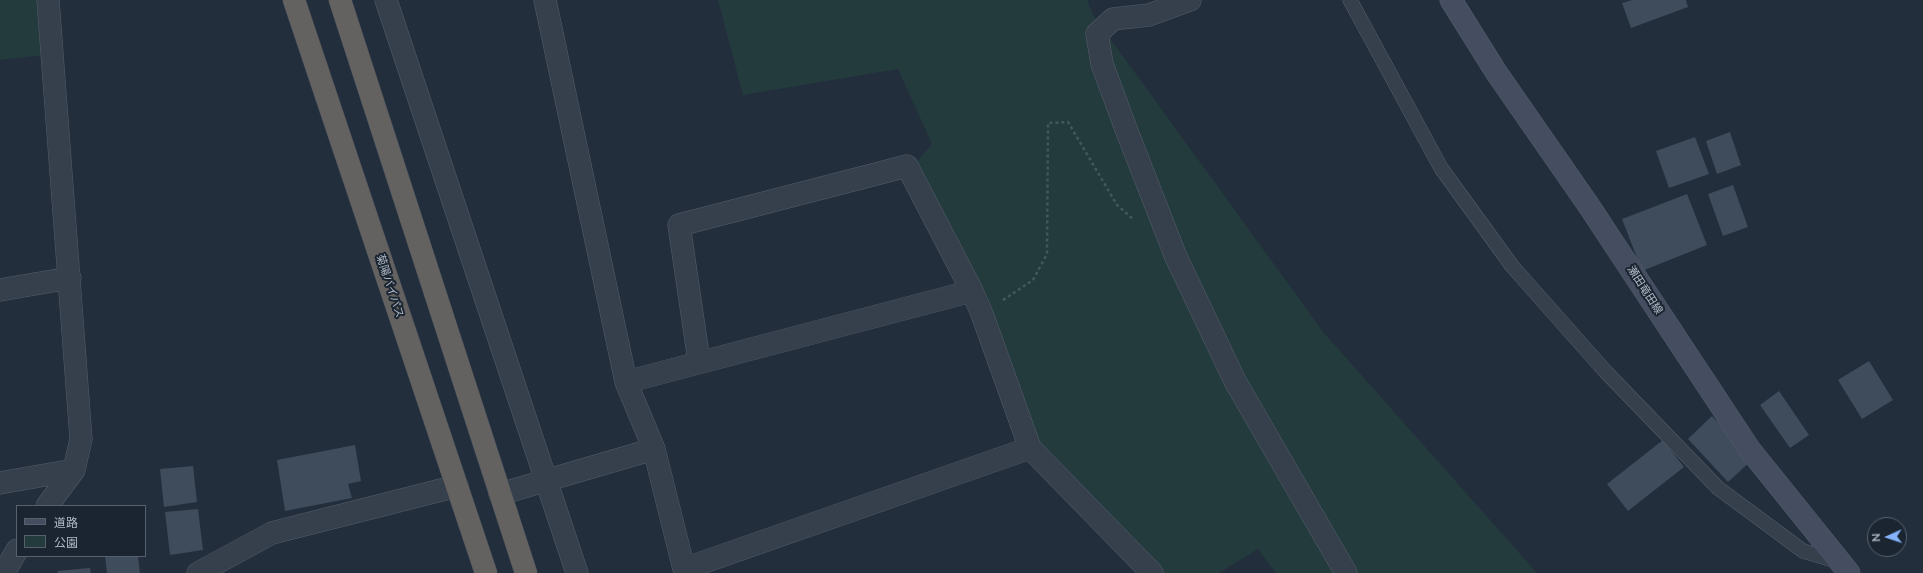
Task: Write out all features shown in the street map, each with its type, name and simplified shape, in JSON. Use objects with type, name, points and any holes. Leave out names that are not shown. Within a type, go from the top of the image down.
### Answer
[{"type":"highway","name":"菊陽バイパス","points":[[294,0],[486,573]]},
{"type":"highway","points":[[340,0],[526,573]]},
{"type":"main road","name":"瀬田竜田線","points":[[1451,0],[1496,72],[1589,206],[1750,450],[1845,567]]},
{"type":"street","points":[[48,0],[81,439],[74,470],[48,505]]},
{"type":"street","points":[[386,0],[577,573]]},
{"type":"street","points":[[545,0],[626,382],[654,449],[685,571],[1030,448]]},
{"type":"street","points":[[1190,0],[1149,15],[1112,19],[1096,34],[1102,64],[1176,257],[1235,382],[1346,573]]},
{"type":"street","points":[[699,361],[679,225],[906,166],[972,291],[982,314],[1030,448],[1152,573]]},
{"type":"street","points":[[0,290],[70,278]]},
{"type":"street","points":[[626,382],[699,361],[972,291]]},
{"type":"street","points":[[500,494],[654,449]]},
{"type":"street","points":[[0,483],[74,470]]},
{"type":"street","points":[[198,573],[272,533],[457,486]]},
{"type":"lane","points":[[1350,0],[1440,168],[1517,272],[1605,371],[1718,488],[1803,551],[1845,567]]},
{"type":"path","points":[[982,314],[1033,280],[1047,254],[1048,123],[1068,122],[1117,205],[1135,221]]},
{"type":"green space","points":[[0,0],[43,0],[52,54],[0,60]]},
{"type":"green space","points":[[718,0],[1087,0],[1093,15],[1324,333],[1537,573],[1276,573],[1258,549],[1219,573],[1159,573],[1039,444],[915,164],[932,144],[898,69],[743,95]]},
{"type":"building","points":[[1632,0],[1686,0],[1688,7],[1631,28],[1622,3]]},
{"type":"building","points":[[1730,132],[1741,165],[1717,174],[1706,141]]},
{"type":"building","points":[[1695,137],[1709,174],[1669,188],[1656,151]]},
{"type":"building","points":[[1733,185],[1748,227],[1723,236],[1708,194]]},
{"type":"building","points":[[1687,194],[1707,245],[1642,271],[1622,219]]},
{"type":"building","points":[[1869,361],[1893,400],[1862,419],[1838,380]]},
{"type":"building","points":[[1779,391],[1809,435],[1790,448],[1760,405]]},
{"type":"building","points":[[1712,416],[1752,460],[1728,482],[1688,439]]},
{"type":"building","points":[[1663,440],[1684,467],[1628,511],[1607,484]]},
{"type":"building","points":[[355,445],[361,481],[348,484],[352,498],[285,511],[277,460]]},
{"type":"building","points":[[193,466],[197,502],[164,507],[160,469]]},
{"type":"building","points":[[198,509],[203,550],[170,555],[165,512]]},
{"type":"building","points":[[105,557],[138,557],[140,573],[107,573]]},
{"type":"building","points":[[90,568],[91,573],[58,573],[57,571]]}]
